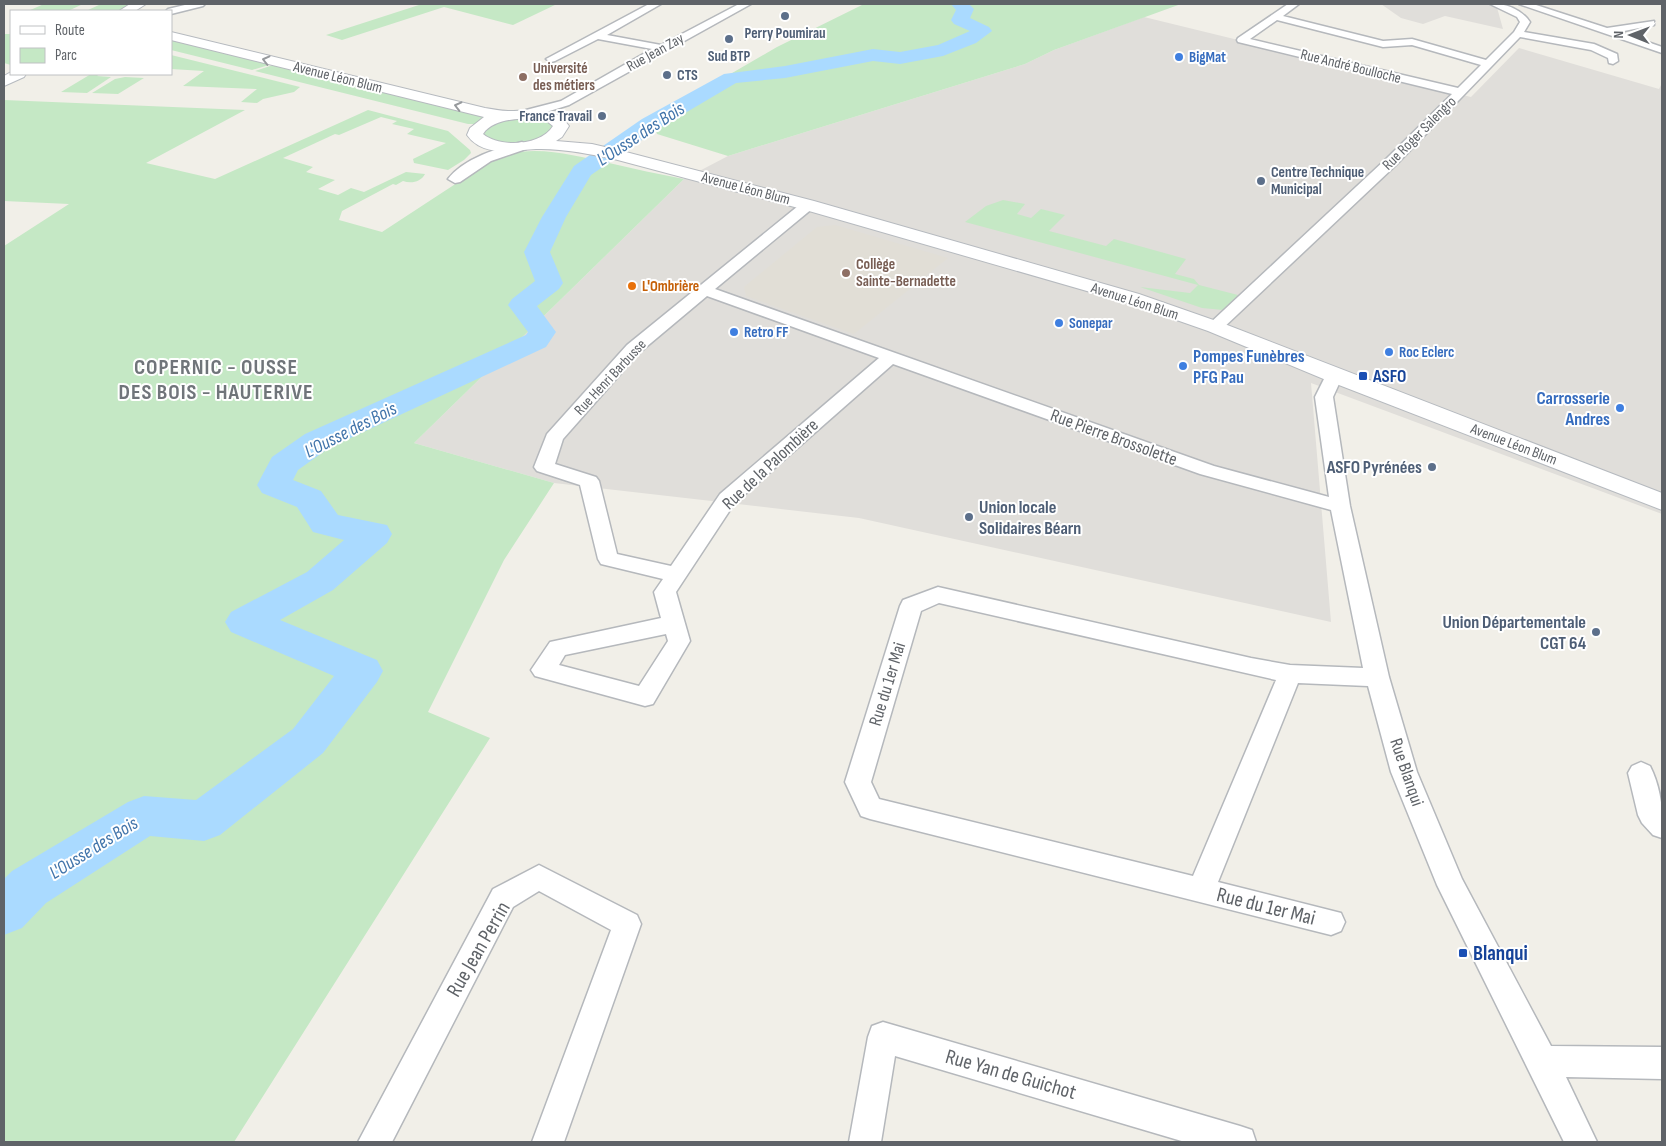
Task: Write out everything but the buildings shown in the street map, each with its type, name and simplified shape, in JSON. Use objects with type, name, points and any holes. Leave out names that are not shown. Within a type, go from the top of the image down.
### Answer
[{"type":"street","points":[[127,10],[140,4]]},
{"type":"street","points":[[172,11],[200,4]]},
{"type":"street","points":[[551,59],[656,4]]},
{"type":"street","name":"Rue Jean Zay","points":[[530,113],[565,103],[662,48],[746,4]]},
{"type":"street","points":[[1276,17],[1294,4]]},
{"type":"street","points":[[1495,4],[1520,15],[1525,22],[1518,34],[1594,47],[1613,56],[1613,61]]},
{"type":"street","points":[[1524,4],[1662,50]]},
{"type":"street","points":[[1276,17],[1383,44],[1412,42],[1488,64]]},
{"type":"street","name":"Rue André Boulloche","points":[[1276,17],[1242,40],[1459,92]]},
{"type":"street","points":[[1606,32],[1650,23]]},
{"type":"street","name":"Rue Roger Salengro","points":[[1216,327],[1390,162],[1518,34]]},
{"type":"street","name":"Avenue Léon Blum","points":[[172,36],[485,113],[506,115],[530,113],[558,125],[603,151]]},
{"type":"street","points":[[597,36],[662,48]]},
{"type":"street","points":[[4,82],[17,75]]},
{"type":"street","points":[[455,179],[481,160],[498,153],[547,140],[558,125],[565,103]]},
{"type":"street","points":[[481,160],[484,152],[474,133],[486,122],[506,115]]},
{"type":"street","name":"Avenue Léon Blum","points":[[474,133],[495,146],[529,145],[603,151],[808,205],[1132,298],[1216,327],[1334,375],[1662,502]]},
{"type":"street","name":"Rue Henri Barbusse","points":[[677,575],[608,559],[589,481],[544,467],[554,438],[633,349],[808,205]]},
{"type":"street","name":"Rue Pierre Brossolette","points":[[704,290],[1207,470],[1340,506]]},
{"type":"street","name":"Rue de la Palombière","points":[[674,624],[558,648],[543,670],[645,697],[679,641],[665,592],[727,499],[855,386],[891,357]]},
{"type":"street","name":"Rue Blanqui","points":[[1334,375],[1324,397],[1340,506],[1377,677],[1404,772],[1451,885],[1542,1061],[1581,1142]]},
{"type":"street","name":"Rue du 1er Mai","points":[[1331,922],[870,808],[858,782],[911,606],[938,595],[1251,667],[1290,674],[1377,677]]},
{"type":"street","name":"Rue du 1er Mai","points":[[1200,890],[1290,674]]},
{"type":"street","points":[[1641,773],[1651,815],[1662,827]]},
{"type":"street","name":"Rue Jean Perrin","points":[[374,1142],[504,898],[539,877],[627,924],[548,1142]]},
{"type":"street","name":"Rue Yan de Guichot","points":[[865,1142],[883,1037],[1240,1142]]},
{"type":"street","points":[[1542,1061],[1662,1063]]},
{"type":"shaded area","points":[[1381,4],[1496,4],[1503,29],[1445,16],[1423,24],[1401,18]]},
{"type":"shaded area","points":[[1144,17],[1471,97],[1519,48],[1659,89],[1662,83],[1662,514],[1311,383],[1331,622],[859,518],[554,483],[414,443],[684,179],[728,156],[1025,64],[1054,50]]},
{"type":"shaded area","name":"Collège Sainte-Bernadette","points":[[835,225],[948,258],[854,334],[746,296],[744,287],[817,227]]},
{"type":"green space","points":[[44,4],[83,4],[70,10],[30,10]]},
{"type":"green space","points":[[101,4],[137,4],[124,10],[88,10]]},
{"type":"green space","points":[[422,4],[557,4],[513,25],[444,7],[342,40],[326,35]]},
{"type":"green space","points":[[864,4],[1181,4],[1054,50],[1025,64],[728,156],[657,134],[655,127],[665,112],[777,47]]},
{"type":"green space","points":[[4,34],[10,34],[10,65],[4,63]]},
{"type":"green space","points":[[172,39],[272,64],[252,70],[172,50]]},
{"type":"green space","points":[[172,55],[300,87],[294,92],[263,99],[257,103],[241,102],[257,89],[183,86],[204,71],[172,69]]},
{"type":"green space","points":[[276,64],[489,116],[475,124],[468,124],[255,71]]},
{"type":"green space","points":[[89,75],[111,77],[87,93],[61,92]]},
{"type":"green space","points":[[125,77],[144,78],[118,94],[92,93],[115,79]]},
{"type":"green space","points":[[4,100],[245,110],[146,163],[215,179],[368,110],[448,131],[471,153],[448,170],[414,163],[413,159],[446,143],[407,134],[414,129],[392,124],[397,121],[381,117],[339,135],[335,134],[283,158],[313,167],[306,172],[335,180],[318,189],[338,195],[351,188],[364,192],[406,172],[425,174],[416,182],[403,181],[396,185],[393,184],[342,211],[339,220],[382,232],[489,162],[518,152],[533,151],[564,154],[684,179],[414,443],[554,483],[504,560],[428,712],[490,738],[234,1142],[4,1142],[4,246],[69,204],[4,201]]},
{"type":"green space","points":[[537,117],[544,119],[552,125],[553,128],[545,137],[524,143],[501,144],[481,135],[482,130],[504,118]]},
{"type":"green space","points":[[1003,200],[1025,204],[1017,214],[1031,218],[1041,209],[1065,215],[1049,231],[1106,246],[1114,239],[1186,259],[1175,274],[1194,279],[1199,285],[1238,295],[1223,310],[1202,308],[1140,287],[1190,293],[1198,285],[965,222],[986,206]]},
{"type":"waterway","name":"L'Ousse des Bois","points":[[4,912],[29,887],[144,816],[204,821],[308,741],[362,671],[245,622],[320,581],[374,534],[326,524],[309,499],[274,485],[284,464],[317,441],[536,341],[542,332],[522,305],[549,283],[537,252],[554,217],[582,171],[650,124],[731,78],[785,72],[873,55],[900,58],[943,50],[970,39],[983,31],[960,20],[965,9],[959,4]]},
{"type":"place","name":"Perry Poumirau","points":[[785,16]]},
{"type":"place","name":"Sud BTP","points":[[729,39]]},
{"type":"place","name":"BigMat","points":[[1179,57]]},
{"type":"place","name":"CTS","points":[[667,75]]},
{"type":"place","name":"Université des métiers","points":[[523,77]]},
{"type":"place","name":"France Travail","points":[[602,116]]},
{"type":"place","name":"Centre Technique Municipal","points":[[1261,181]]},
{"type":"place","name":"Collège Sainte-Bernadette","points":[[846,273]]},
{"type":"place","name":"L'Ombrière","points":[[632,286]]},
{"type":"place","name":"Sonepar","points":[[1059,323]]},
{"type":"place","name":"Retro FF","points":[[734,332]]},
{"type":"place","name":"Roc Eclerc","points":[[1389,352]]},
{"type":"place","name":"Pompes Funèbres PFG Pau","points":[[1183,366]]},
{"type":"place","name":"ASFO","points":[[1363,376]]},
{"type":"place","name":"Carrosserie Andres","points":[[1620,408]]},
{"type":"place","name":"ASFO Pyrénées","points":[[1432,467]]},
{"type":"place","name":"Union locale Solidaires Béarn","points":[[969,517]]},
{"type":"place","name":"Union Départementale CGT 64","points":[[1596,632]]},
{"type":"place","name":"Blanqui","points":[[1463,953]]},
{"type":"district","name":"COPERNIC - OUSSE DES BOIS - HAUTERIVE","points":[[216,378]]}]
